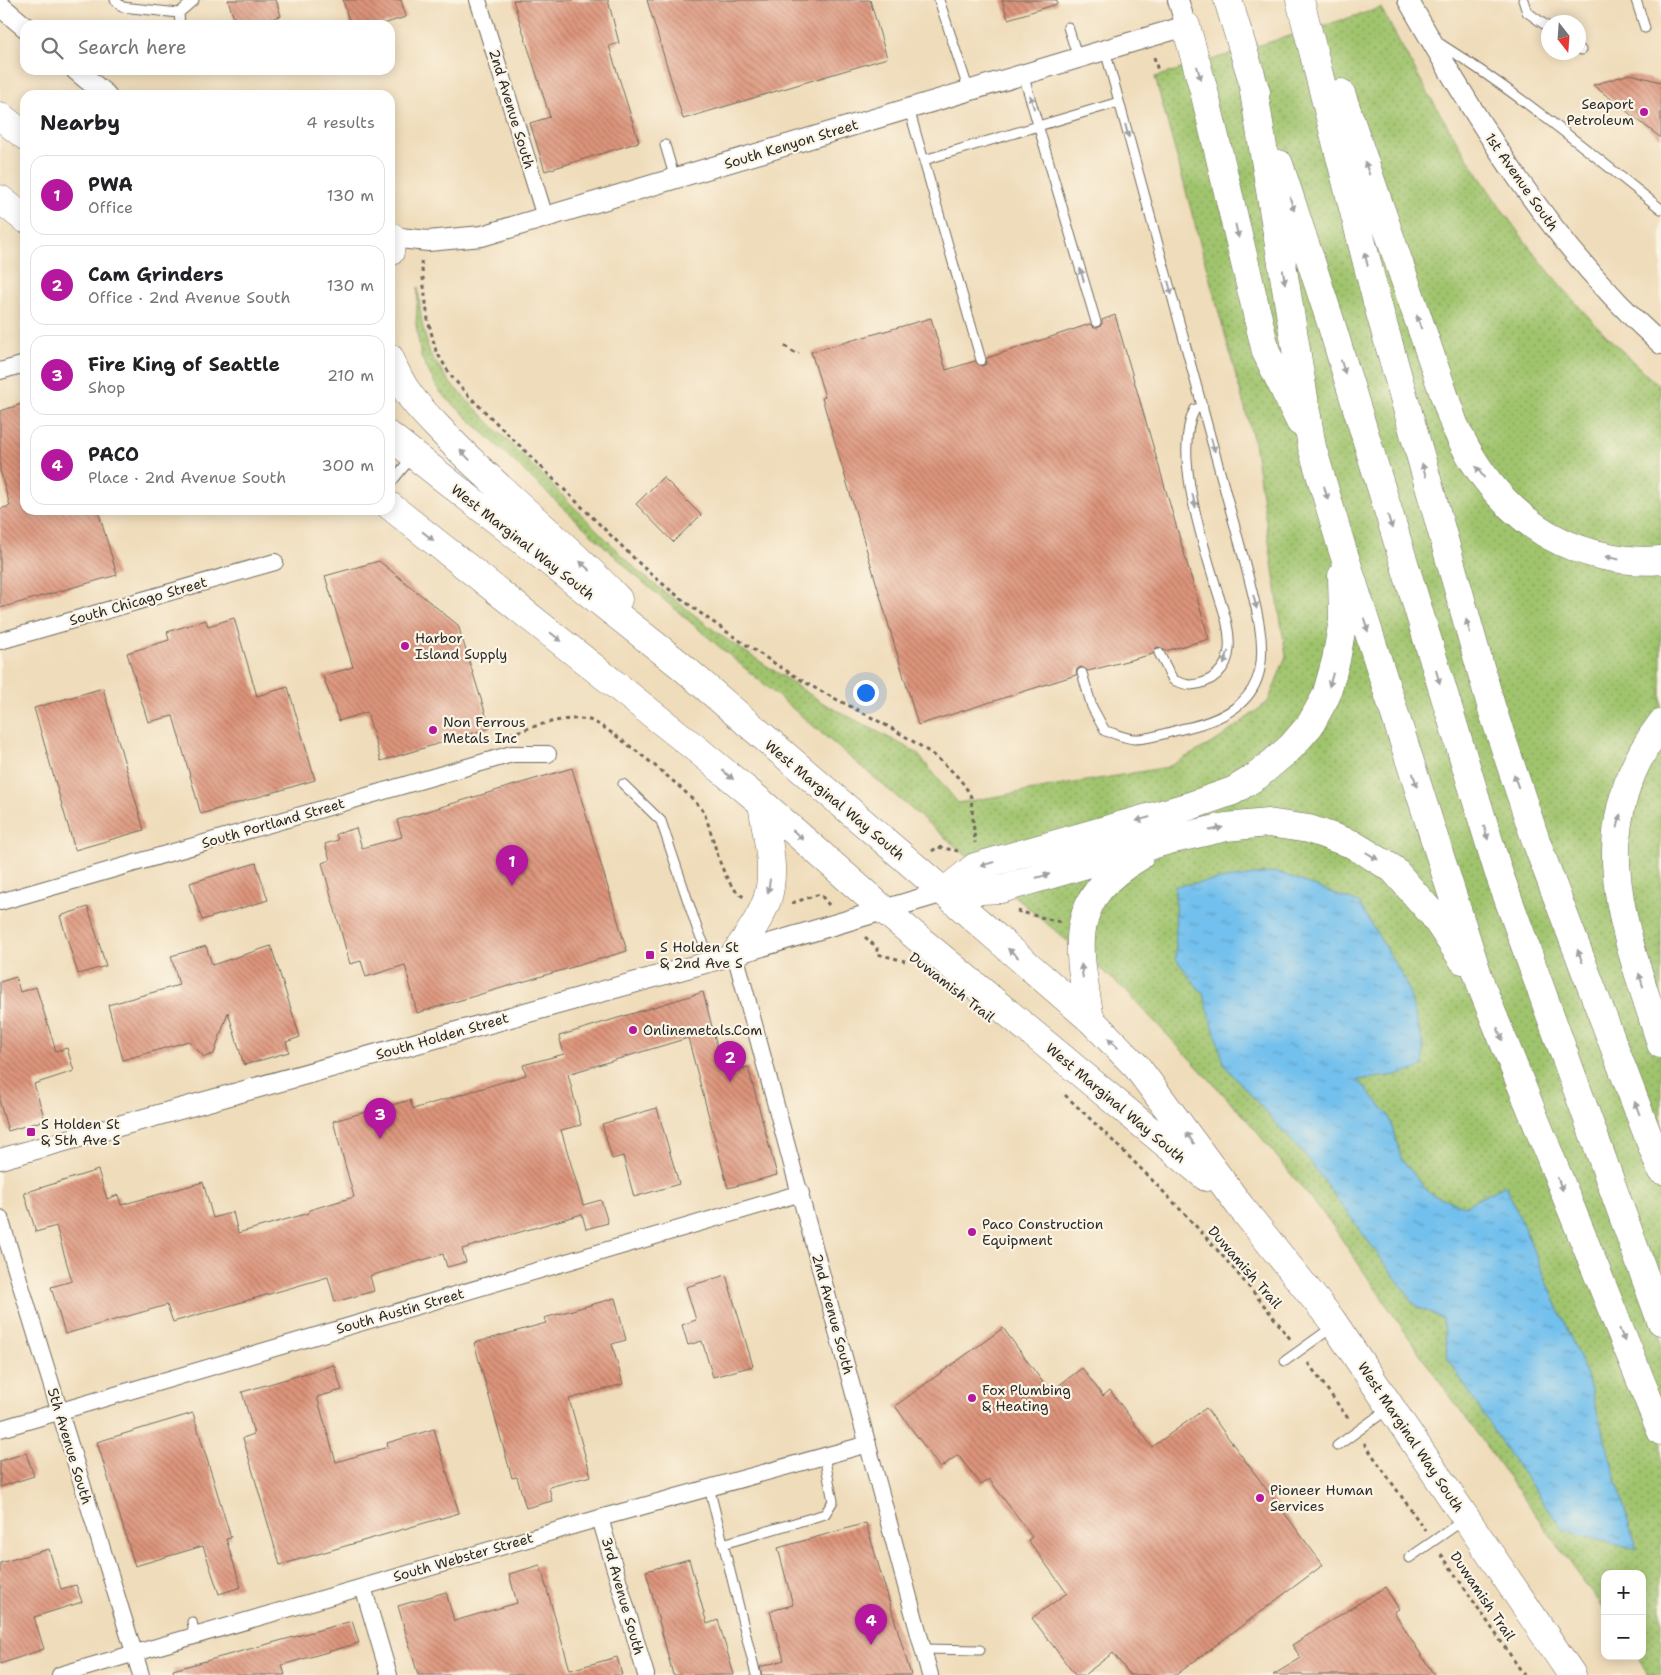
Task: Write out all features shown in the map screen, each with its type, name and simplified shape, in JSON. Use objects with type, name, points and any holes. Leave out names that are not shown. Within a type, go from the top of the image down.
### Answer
[{"type":"highway","points":[[1228,0],[1330,320],[1498,871],[1661,1321]]},
{"type":"highway","points":[[1304,12],[1321,34],[1454,424],[1468,454],[1482,476],[1504,502],[1529,524],[1554,539],[1584,552],[1619,559],[1661,560]]},
{"type":"highway","points":[[1304,12],[1378,306],[1492,709],[1537,844],[1661,1170]]},
{"type":"highway","points":[[1186,26],[1204,91],[1266,352],[1312,447]]},
{"type":"highway","points":[[1251,74],[1312,447],[1341,545],[1482,988],[1661,1431]]},
{"type":"highway","points":[[0,116],[20,132]]},
{"type":"highway","points":[[0,199],[20,215]]},
{"type":"highway","points":[[395,369],[404,390],[415,403],[472,462],[594,574],[678,664]]},
{"type":"highway","name":"West Marginal Way South","points":[[395,440],[678,664],[1090,1019],[1137,1067],[1240,1206],[1335,1325],[1572,1675]]},
{"type":"highway","name":"West Marginal Way South","points":[[395,510],[762,803],[884,910],[1240,1206]]},
{"type":"highway","points":[[944,892],[975,867],[1190,806],[1233,791],[1257,776],[1291,747],[1310,724],[1326,696],[1336,660],[1343,620],[1341,545]]},
{"type":"highway","points":[[1661,724],[1637,761],[1623,798],[1617,831],[1616,876],[1622,918],[1661,1044]]},
{"type":"highway","points":[[724,957],[753,927],[767,899],[770,865],[762,803]]},
{"type":"highway","points":[[944,892],[1001,889],[1169,840],[1226,827],[1268,823],[1309,829],[1352,844],[1393,869],[1434,916],[1482,988]]},
{"type":"highway","points":[[1090,1019],[1080,952],[1081,929],[1090,904],[1100,886],[1119,869],[1169,840]]},
{"type":"street","name":"2nd Avenue South","points":[[478,0],[545,217]]},
{"type":"street","points":[[1178,0],[1186,26]]},
{"type":"street","name":"1st Avenue South","points":[[1408,0],[1485,130],[1562,238],[1603,286],[1661,344]]},
{"type":"street","points":[[0,6],[20,23]]},
{"type":"street","name":"South Kenyon Street","points":[[395,242],[460,239],[482,236],[1186,26]]},
{"type":"street","points":[[82,75],[100,90]]},
{"type":"street","points":[[1,369],[20,365]]},
{"type":"street","name":"South Chicago Street","points":[[0,640],[275,562]]},
{"type":"street","name":"South Portland Street","points":[[0,902],[512,754],[548,754]]},
{"type":"street","name":"South Holden Street","points":[[0,1159],[724,957],[944,892]]},
{"type":"street","name":"2nd Avenue South","points":[[724,957],[800,1193],[930,1675]]},
{"type":"street","name":"South Austin Street","points":[[0,1429],[800,1193]]},
{"type":"street","name":"5th Avenue South","points":[[0,1218],[141,1675]]},
{"type":"street","name":"South Webster Street","points":[[60,1675],[134,1653],[193,1629],[363,1587],[600,1518],[868,1444]]},
{"type":"street","name":"3rd Avenue South","points":[[600,1518],[646,1675]]},
{"type":"street","points":[[363,1587],[389,1675]]},
{"type":"lane","points":[[114,0],[122,7],[179,13],[194,0]]},
{"type":"lane","points":[[939,0],[968,91]]},
{"type":"lane","points":[[1523,0],[1527,12],[1541,22]]},
{"type":"lane","points":[[1636,0],[1644,28]]},
{"type":"lane","points":[[179,13],[180,20]]},
{"type":"lane","points":[[1068,27],[1078,58]]},
{"type":"lane","points":[[1429,37],[1493,77],[1661,209]]},
{"type":"lane","points":[[1082,673],[1092,707],[1105,730],[1135,739],[1197,725],[1237,708],[1250,696],[1257,684],[1263,652],[1260,620],[1105,50]]},
{"type":"lane","points":[[1024,74],[1096,322]]},
{"type":"lane","points":[[924,160],[1119,102]]},
{"type":"lane","points":[[909,109],[981,360]]},
{"type":"lane","points":[[665,145],[675,179]]},
{"type":"lane","points":[[1159,653],[1173,680],[1191,685],[1213,678],[1224,666],[1229,651],[1229,630],[1209,564],[1186,467],[1187,433],[1190,418],[1195,410],[1202,407]]},
{"type":"lane","points":[[395,478],[413,455]]},
{"type":"lane","points":[[623,784],[661,821],[698,931],[724,957]]},
{"type":"lane","points":[[1285,1361],[1335,1325]]},
{"type":"lane","points":[[1337,1446],[1390,1407]]},
{"type":"lane","points":[[724,1544],[825,1514],[833,1501],[824,1456]]},
{"type":"lane","points":[[709,1488],[756,1675]]},
{"type":"lane","points":[[1409,1558],[1466,1518]]},
{"type":"lane","points":[[923,1649],[980,1650]]},
{"type":"path","points":[[423,274],[430,332],[436,350],[451,376],[642,566],[695,608],[772,662],[828,695],[884,724],[933,755],[968,791],[973,809],[975,840]]},
{"type":"path","points":[[785,346],[796,354],[799,353]]},
{"type":"path","points":[[790,904],[820,894],[824,888]]},
{"type":"path","points":[[820,894],[822,898]]},
{"type":"path","points":[[1013,915],[1017,911],[1062,922]]},
{"type":"path","name":"Duwamish Trail","points":[[877,948],[877,954],[905,961],[913,967]]},
{"type":"path","name":"Duwamish Trail","points":[[1062,1092],[1146,1173],[1224,1257],[1299,1351],[1357,1431],[1524,1675]]},
{"type":"green space","points":[[1381,8],[1457,141],[1514,226],[1578,306],[1661,387],[1661,1675],[1649,1675],[1639,1660],[1646,1660],[1646,1570],[1601,1570],[1601,1605],[1427,1364],[1330,1222],[1243,1115],[1123,988],[637,577],[439,391],[421,357],[416,325],[418,287],[422,324],[430,354],[451,384],[640,573],[723,637],[823,703],[916,752],[958,803],[1168,767],[1219,739],[1268,702],[1286,656],[1254,442],[1155,77]]},
{"type":"water","points":[[1277,872],[1359,903],[1406,982],[1423,1044],[1424,1066],[1404,1074],[1358,1080],[1389,1115],[1401,1158],[1429,1193],[1464,1206],[1506,1185],[1587,1376],[1636,1549],[1563,1530],[1506,1450],[1448,1359],[1443,1319],[1416,1306],[1307,1158],[1225,1066],[1203,994],[1176,959],[1175,886]]},
{"type":"building","points":[[228,0],[276,0],[281,16],[268,20],[234,20]]},
{"type":"building","points":[[343,0],[401,0],[406,17],[395,20],[349,20]]},
{"type":"building","points":[[513,0],[608,0],[619,43],[609,46],[639,142],[545,171],[530,123],[550,117]]},
{"type":"building","points":[[647,0],[870,0],[887,58],[683,119]]},
{"type":"building","points":[[1002,0],[1057,0],[1057,4],[1008,19]]},
{"type":"building","name":"Seaport Petroleum","points":[[1630,74],[1661,82],[1661,138],[1593,85]]},
{"type":"building","points":[[1115,315],[1209,639],[1165,651],[1157,647],[1153,654],[1088,671],[1081,667],[1077,669],[1076,675],[918,725],[822,398],[825,397],[811,352],[931,318],[946,370],[975,361],[982,366],[986,364],[987,358],[1090,324],[1094,328],[1098,328],[1102,324],[1102,320]]},
{"type":"building","points":[[20,405],[20,515],[99,515],[117,575],[0,608],[0,509],[10,506],[0,470],[0,411]]},
{"type":"building","points":[[663,477],[701,515],[673,542],[636,504]]},
{"type":"building","name":"Harbor Island Supply","points":[[379,561],[458,625],[490,728],[381,761],[367,712],[339,721],[323,676],[353,667],[325,576]]},
{"type":"building","points":[[234,618],[257,696],[288,687],[315,780],[201,814],[173,716],[148,722],[127,653],[169,640],[167,632],[206,620],[208,626]]},
{"type":"building","points":[[103,688],[144,830],[75,850],[34,708]]},
{"type":"building","points":[[572,768],[627,951],[417,1013],[405,965],[366,977],[361,961],[350,964],[322,863],[330,860],[325,844],[338,840],[336,834],[356,828],[362,848],[402,837],[397,820]]},
{"type":"building","points":[[256,863],[268,900],[202,920],[190,883]]},
{"type":"building","points":[[88,907],[106,966],[78,974],[60,916]]},
{"type":"building","points":[[206,946],[212,965],[271,946],[300,1037],[286,1042],[289,1052],[244,1065],[228,1012],[214,1054],[204,1057],[189,1041],[123,1060],[108,1005],[179,985],[171,956]]},
{"type":"building","points":[[16,977],[20,992],[36,987],[56,1051],[67,1048],[74,1071],[34,1084],[45,1120],[8,1131],[0,1104],[0,982]]},
{"type":"building","points":[[703,992],[724,1073],[748,1067],[777,1175],[728,1188],[688,1038],[568,1074],[581,1125],[561,1130],[583,1205],[601,1200],[608,1223],[586,1229],[582,1214],[462,1249],[466,1262],[447,1267],[443,1254],[370,1276],[374,1291],[335,1302],[328,1277],[173,1322],[167,1305],[65,1334],[51,1287],[72,1281],[56,1226],[36,1232],[24,1193],[98,1170],[107,1199],[118,1195],[121,1205],[203,1182],[213,1218],[233,1212],[238,1233],[309,1213],[309,1210],[354,1197],[333,1121],[410,1100],[413,1109],[526,1075],[523,1065],[564,1054],[559,1036]]},
{"type":"building","points":[[657,1108],[679,1184],[634,1197],[623,1156],[612,1159],[602,1124]]},
{"type":"building","points":[[726,1275],[753,1366],[713,1377],[702,1341],[688,1345],[682,1325],[696,1320],[686,1287]]},
{"type":"building","points":[[615,1298],[626,1340],[612,1344],[623,1384],[569,1399],[591,1476],[549,1487],[552,1501],[526,1508],[517,1477],[512,1478],[474,1343],[546,1323],[544,1318]]},
{"type":"building","points":[[1003,1328],[1050,1392],[1082,1368],[1103,1396],[1110,1390],[1152,1447],[1206,1408],[1323,1565],[1176,1675],[1130,1675],[1113,1653],[1084,1675],[1075,1675],[1032,1618],[1067,1593],[1028,1540],[1032,1537],[989,1479],[981,1485],[958,1455],[940,1468],[895,1406]]},
{"type":"building","points":[[334,1365],[342,1390],[317,1397],[336,1462],[388,1447],[387,1443],[434,1429],[459,1513],[280,1565],[243,1438],[254,1434],[242,1392]]},
{"type":"building","points":[[193,1413],[231,1538],[226,1539],[241,1587],[219,1594],[203,1546],[135,1566],[97,1442]]},
{"type":"building","points":[[26,1453],[34,1476],[0,1487],[0,1461]]},
{"type":"building","points":[[866,1523],[911,1675],[762,1675],[760,1667],[784,1660],[770,1611],[793,1605],[778,1548]]},
{"type":"building","points":[[49,1549],[61,1589],[76,1585],[82,1602],[34,1617],[44,1649],[0,1664],[0,1563]]},
{"type":"building","points":[[689,1559],[707,1624],[718,1620],[734,1675],[673,1675],[646,1571]]},
{"type":"building","points":[[540,1565],[570,1670],[617,1657],[622,1675],[418,1675],[398,1606],[446,1592],[454,1621],[517,1603],[509,1574]]},
{"type":"building","points":[[1385,1587],[1399,1609],[1394,1612],[1434,1675],[1273,1675],[1301,1658],[1292,1645]]},
{"type":"building","points":[[352,1621],[359,1643],[282,1665],[285,1675],[174,1675],[173,1670]]},
{"type":"place","name":"Seaport Petroleum","points":[[1644,112]]},
{"type":"place","name":"Harbor Island Supply","points":[[405,646]]},
{"type":"place","name":"Non Ferrous Metals Inc","points":[[433,730]]},
{"type":"place","name":"PWA","points":[[512,886]]},
{"type":"place","name":"S Holden St & 2nd Ave S","points":[[650,955]]},
{"type":"place","name":"Onlinemetals.Com","points":[[633,1030]]},
{"type":"place","name":"Cam Grinders","points":[[730,1082]]},
{"type":"place","name":"S Holden St & 5th Ave S","points":[[31,1132]]},
{"type":"place","name":"Fire King of Seattle","points":[[380,1139]]},
{"type":"place","name":"Paco Construction Equipment","points":[[972,1232]]},
{"type":"place","name":"Fox Plumbing & Heating","points":[[972,1398]]},
{"type":"place","name":"Pioneer Human Services","points":[[1260,1498]]},
{"type":"place","name":"PACO","points":[[871,1645]]}]
